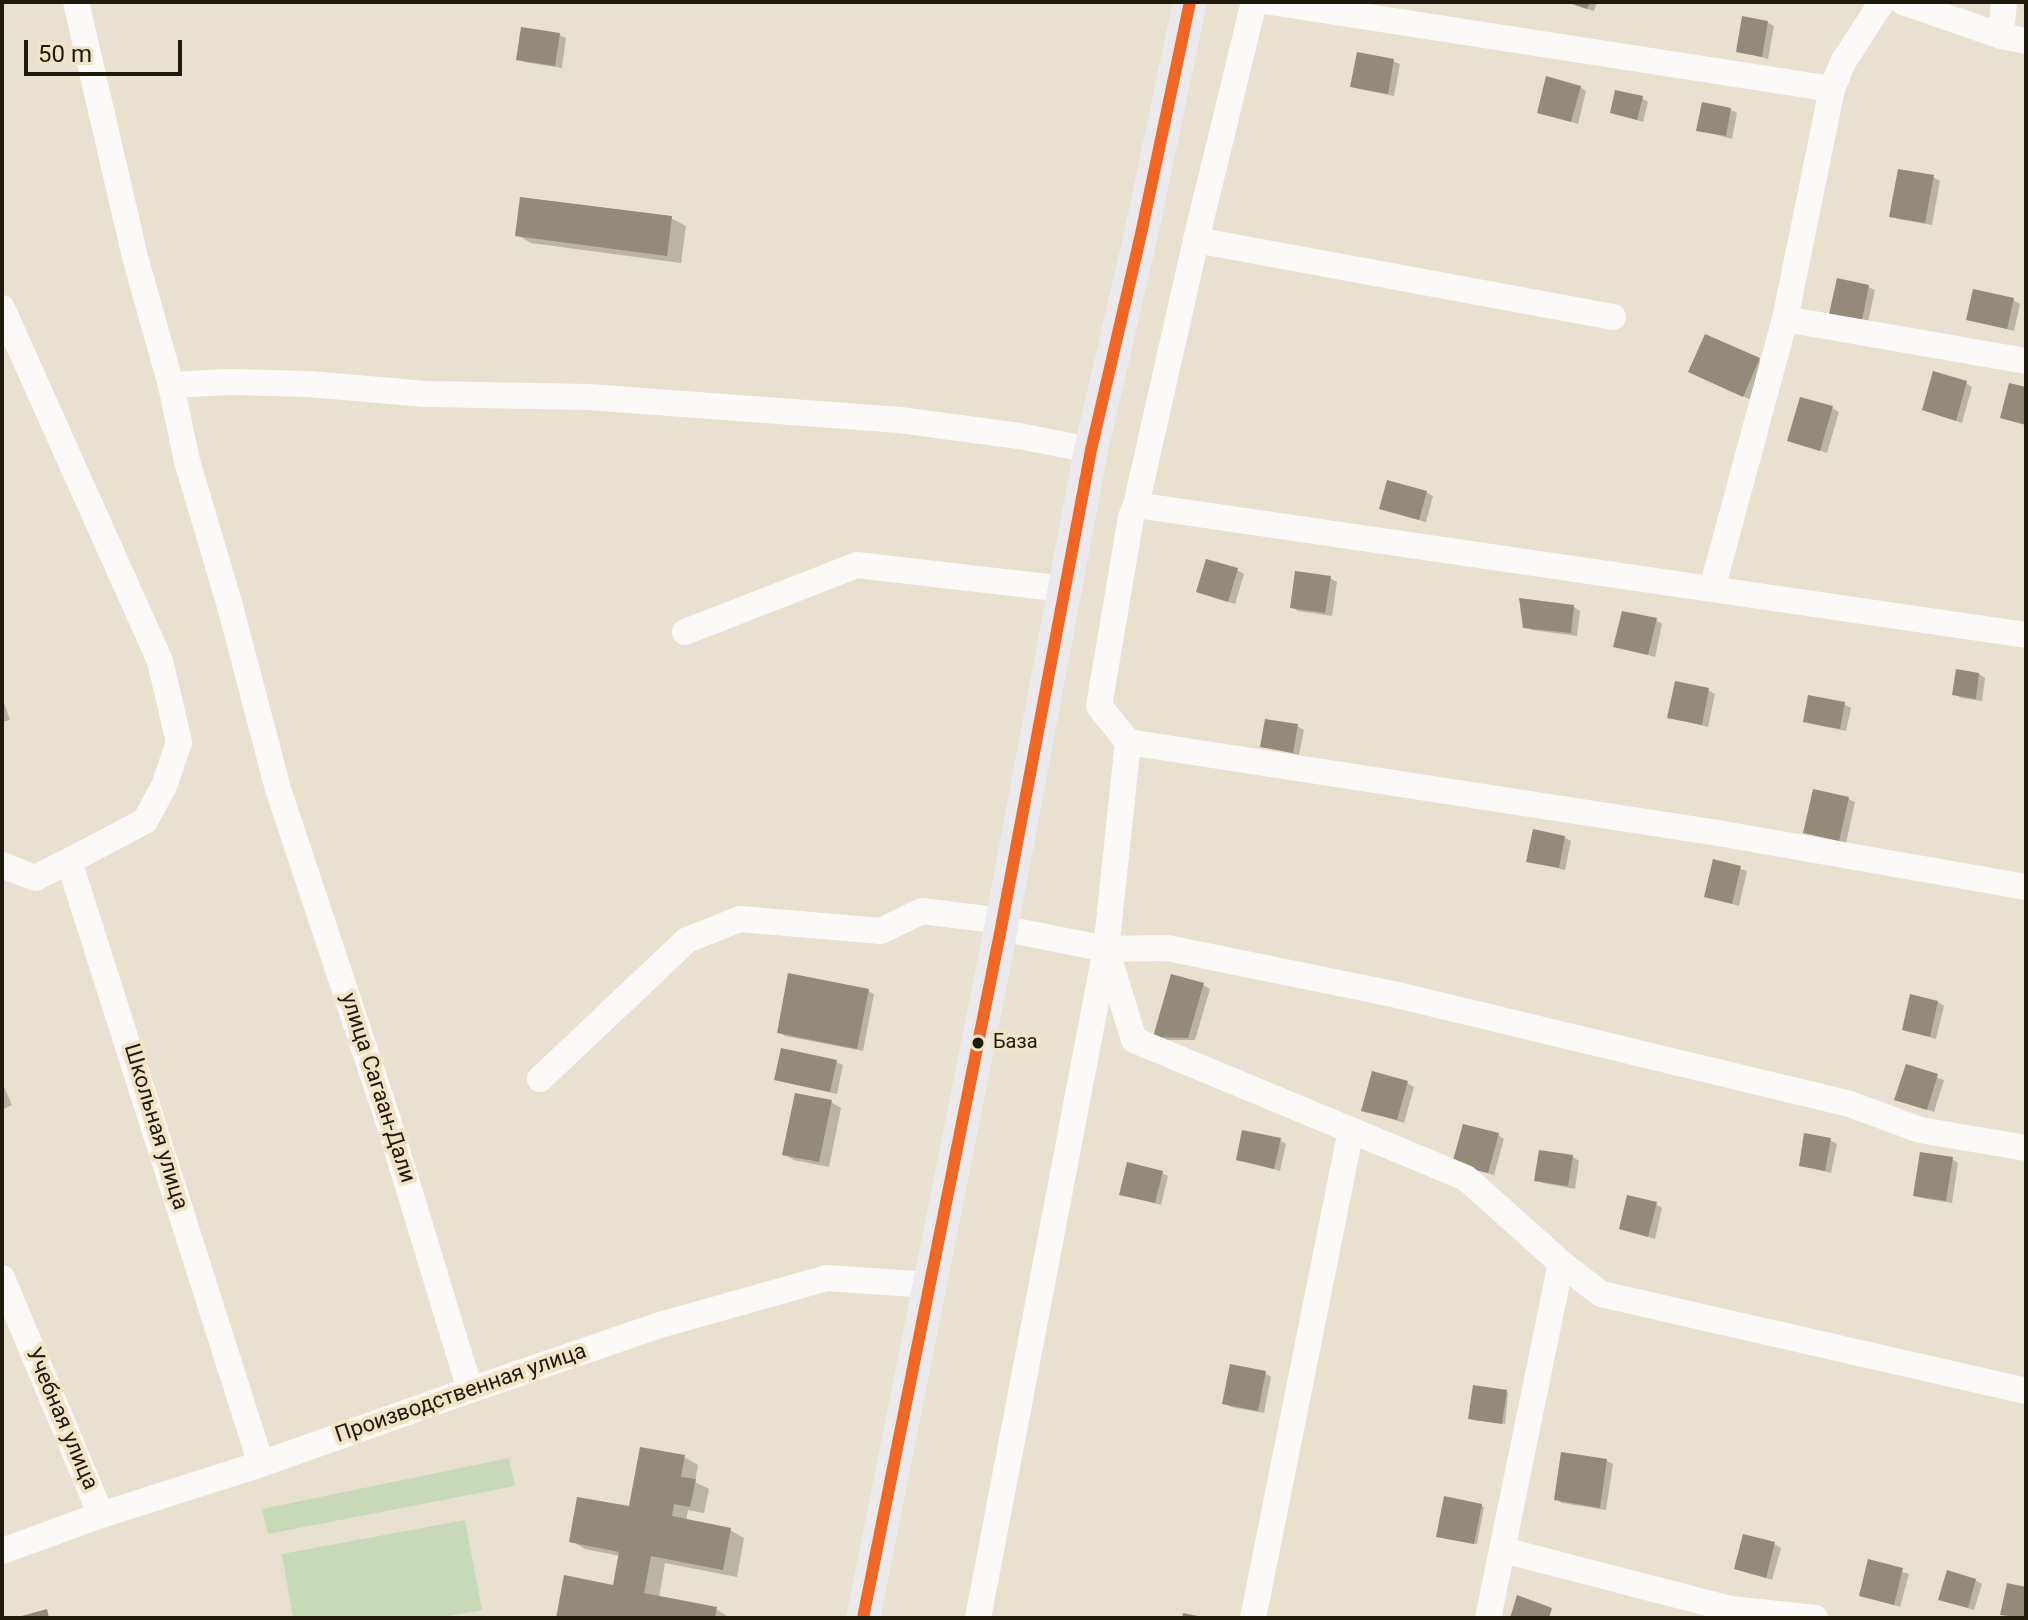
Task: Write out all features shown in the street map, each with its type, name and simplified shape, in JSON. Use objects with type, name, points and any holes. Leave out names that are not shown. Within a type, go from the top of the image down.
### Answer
[{"type":"main road","points":[[863,1618],[1002,924],[1091,450],[1190,2]]},
{"type":"street","name":"улица Сагаан-Дали","points":[[76,2],[135,257],[171,385],[187,461],[230,606],[278,789],[387,1117],[470,1390]]},
{"type":"street","points":[[1254,2],[1131,517],[1099,706],[1128,742],[1718,833],[2026,887]]},
{"type":"street","points":[[1271,2],[1832,89]]},
{"type":"street","points":[[1712,589],[1785,319],[1832,89],[1843,62],[1882,2]]},
{"type":"street","points":[[1903,2],[2013,38]]},
{"type":"street","points":[[2004,2],[2013,38]]},
{"type":"street","points":[[1196,240],[1613,317]]},
{"type":"street","points":[[2,308],[160,661],[179,742],[164,786],[145,821],[35,878],[2,865]]},
{"type":"street","points":[[1785,319],[2026,361]]},
{"type":"street","points":[[171,385],[229,382],[309,384],[426,394],[589,397],[900,420],[1019,436],[1091,450]]},
{"type":"street","points":[[1136,505],[2026,635]]},
{"type":"street","points":[[685,632],[857,565],[1064,589]]},
{"type":"street","points":[[978,1618],[1106,949],[1128,742]]},
{"type":"street","name":"Школьная улица","points":[[69,861],[261,1464]]},
{"type":"street","points":[[540,1079],[687,940],[740,919],[881,931],[922,911],[1002,924],[1106,949],[1167,948],[1393,994],[1850,1104],[1920,1130],[2026,1148]]},
{"type":"street","points":[[1106,949],[1134,1040],[1466,1178],[1561,1263],[1601,1294],[2026,1391]]},
{"type":"street","points":[[1253,1618],[1351,1130]]},
{"type":"street","points":[[1488,1618],[1561,1263]]},
{"type":"street","name":"Учебная улица","points":[[2,1278],[101,1515]]},
{"type":"street","name":"Производственная улица","points":[[2,1551],[660,1325],[827,1278],[929,1285]]},
{"type":"street","points":[[1503,1550],[1730,1614],[1815,1618]]},
{"type":"green space","points":[[509,1458],[515,1486],[268,1534],[262,1509]]},
{"type":"green space","points":[[465,1520],[482,1610],[438,1618],[293,1618],[282,1554]]},
{"type":"building","points":[[1567,2],[1590,2],[1587,9]]},
{"type":"building","points":[[1742,16],[1768,21],[1762,57],[1736,52]]},
{"type":"building","points":[[521,27],[560,33],[555,66],[516,60]]},
{"type":"building","points":[[1357,52],[1394,59],[1388,94],[1350,87]]},
{"type":"building","points":[[1546,76],[1581,86],[1571,122],[1537,113]]},
{"type":"building","points":[[1615,90],[1643,96],[1637,120],[1610,113]]},
{"type":"building","points":[[1702,102],[1731,108],[1726,136],[1696,131]]},
{"type":"building","points":[[1898,169],[1934,175],[1925,223],[1889,217]]},
{"type":"building","points":[[520,197],[672,216],[667,256],[515,236]]},
{"type":"building","points":[[1837,278],[1869,285],[1862,320],[1829,314]]},
{"type":"building","points":[[1973,289],[2014,298],[2007,329],[1966,320]]},
{"type":"building","points":[[1705,334],[1760,358],[1743,397],[1688,372]]},
{"type":"building","points":[[1933,371],[1967,381],[1956,421],[1922,410]]},
{"type":"building","points":[[2009,383],[2026,387],[2026,425],[2000,418]]},
{"type":"building","points":[[1800,397],[1833,406],[1820,451],[1787,441]]},
{"type":"building","points":[[1387,480],[1427,491],[1419,520],[1379,509]]},
{"type":"building","points":[[1206,559],[1238,568],[1228,602],[1196,592]]},
{"type":"building","points":[[1295,571],[1331,576],[1325,613],[1290,608]]},
{"type":"building","points":[[1519,598],[1574,605],[1571,633],[1523,628]]},
{"type":"building","points":[[1622,611],[1657,618],[1648,655],[1613,647]]},
{"type":"building","points":[[1956,669],[1979,673],[1976,699],[1952,695]]},
{"type":"building","points":[[1675,681],[1709,688],[1702,725],[1667,718]]},
{"type":"building","points":[[1808,695],[1845,702],[1840,729],[1803,722]]},
{"type":"building","points":[[1265,719],[1298,724],[1293,753],[1260,747]]},
{"type":"building","points":[[1813,789],[1849,797],[1839,841],[1803,833]]},
{"type":"building","points":[[1533,829],[1565,836],[1559,868],[1526,862]]},
{"type":"building","points":[[1713,859],[1741,866],[1732,904],[1704,897]]},
{"type":"building","points":[[788,973],[869,989],[857,1049],[777,1033]]},
{"type":"building","points":[[1171,974],[1204,983],[1188,1038],[1153,1037]]},
{"type":"building","points":[[1910,994],[1938,1001],[1930,1037],[1902,1030]]},
{"type":"building","points":[[781,1048],[837,1060],[830,1092],[774,1080]]},
{"type":"building","points":[[1906,1064],[1938,1074],[1927,1110],[1894,1100]]},
{"type":"building","points":[[1372,1071],[1408,1081],[1397,1120],[1361,1111]]},
{"type":"building","points":[[795,1093],[832,1100],[819,1162],[782,1155]]},
{"type":"building","points":[[1463,1124],[1499,1133],[1488,1173],[1452,1164]]},
{"type":"building","points":[[1242,1130],[1281,1138],[1274,1169],[1236,1160]]},
{"type":"building","points":[[1804,1133],[1831,1138],[1825,1171],[1799,1166]]},
{"type":"building","points":[[1539,1150],[1573,1155],[1568,1186],[1534,1181]]},
{"type":"building","points":[[1920,1152],[1953,1157],[1946,1201],[1913,1196]]},
{"type":"building","points":[[1127,1162],[1163,1171],[1155,1203],[1119,1195]]},
{"type":"building","points":[[1627,1195],[1657,1202],[1648,1237],[1619,1229]]},
{"type":"building","points":[[1230,1364],[1266,1371],[1258,1411],[1222,1404]]},
{"type":"building","points":[[1473,1385],[1507,1390],[1502,1424],[1468,1419]]},
{"type":"building","points":[[640,1447],[685,1455],[681,1477],[696,1479],[690,1507],[674,1504],[672,1516],[731,1528],[723,1570],[651,1556],[644,1593],[717,1607],[715,1618],[556,1618],[564,1575],[613,1585],[619,1552],[569,1542],[577,1497],[629,1506]]},
{"type":"building","points":[[1561,1452],[1607,1459],[1600,1508],[1554,1500]]},
{"type":"building","points":[[1444,1496],[1482,1504],[1474,1544],[1436,1537]]},
{"type":"building","points":[[1743,1534],[1775,1542],[1766,1578],[1734,1569]]},
{"type":"building","points":[[1868,1559],[1903,1568],[1894,1605],[1859,1596]]},
{"type":"building","points":[[1947,1570],[1976,1579],[1968,1608],[1938,1600]]},
{"type":"building","points":[[2007,1583],[2026,1587],[2026,1618],[2000,1615]]},
{"type":"building","points":[[1517,1595],[1552,1608],[1549,1618],[1510,1618]]},
{"type":"building","points":[[47,1609],[49,1618],[18,1618],[18,1617]]},
{"type":"building","points":[[1183,1613],[1203,1617],[1203,1618],[1182,1618]]},
{"type":"transit line","points":[[863,1618],[1001,928],[1091,450],[1190,2]]},
{"type":"place","name":"База","points":[[978,1043]]}]
